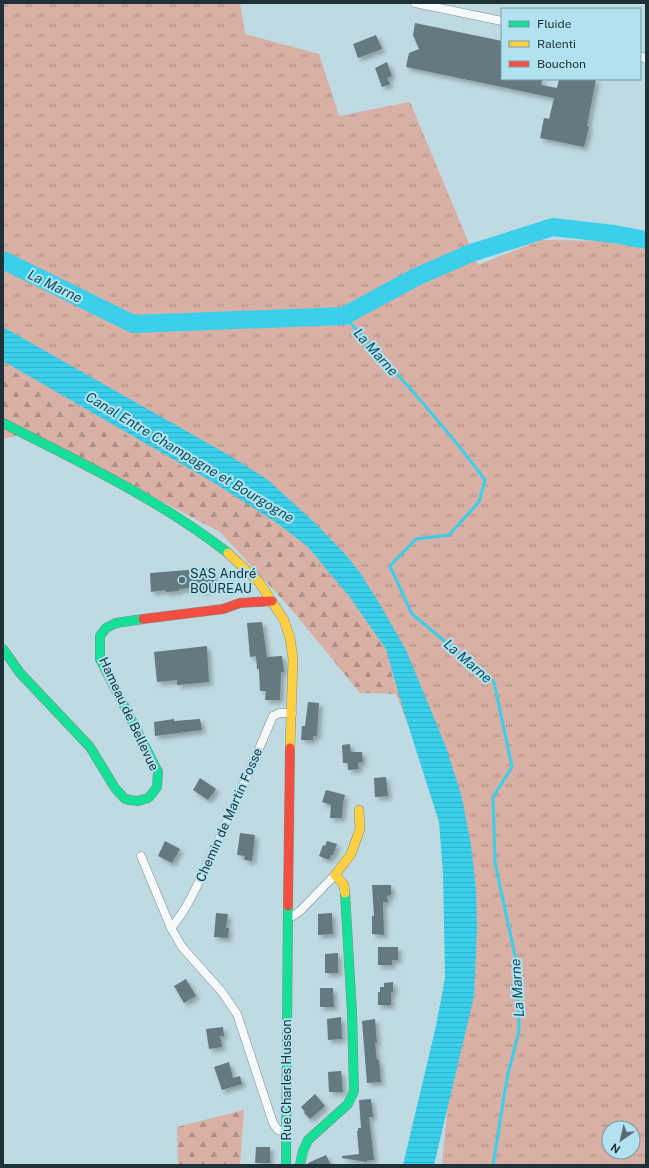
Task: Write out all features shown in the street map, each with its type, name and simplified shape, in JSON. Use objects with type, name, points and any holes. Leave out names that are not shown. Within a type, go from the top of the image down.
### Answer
[{"type":"street","points":[[415,3],[501,21]]},
{"type":"street","name":"Rue Charles Husson","points":[[3,423],[54,448],[143,496],[209,538],[236,559],[259,582],[284,620],[290,638],[293,659],[289,763],[286,994],[288,1033],[286,1165]]},
{"type":"street","name":"Hameau de Bellevue","points":[[3,649],[22,676],[59,712],[91,749],[116,789],[124,798],[132,802],[142,801],[151,797],[157,787],[158,772],[100,659],[100,636],[106,628],[116,623],[223,609],[240,603],[272,601]]},
{"type":"street","name":"Chemin de Martin Fosse","points":[[171,928],[180,918],[203,874],[273,716],[280,713],[292,713]]},
{"type":"street","points":[[288,916],[293,916],[300,911],[335,875],[351,854],[360,829],[359,810]]},
{"type":"street","points":[[141,856],[171,928],[182,947],[222,992],[237,1014],[273,1123],[278,1130],[286,1133]]},
{"type":"street","points":[[300,1165],[303,1151],[308,1140],[348,1104],[354,1090],[352,1013],[344,884],[335,875]]},
{"type":"green space","points":[[3,3],[240,3],[245,34],[319,54],[339,116],[410,102],[478,265],[541,240],[625,241],[646,249],[646,1165],[442,1165],[458,997],[450,869],[427,773],[396,694],[387,649],[283,523],[3,366]]},
{"type":"green space","points":[[3,366],[283,523],[387,649],[396,694],[360,693],[291,609],[220,532],[30,432],[3,439]]},
{"type":"green space","points":[[244,1110],[240,1165],[178,1165],[177,1127]]},
{"type":"water","name":"Canal Entre Champagne et Bourgogne","points":[[3,327],[232,457],[268,480],[317,525],[346,555],[361,574],[406,650],[446,747],[462,798],[471,845],[476,889],[477,928],[474,996],[434,1165],[403,1165],[436,1026],[445,978],[443,874],[439,822],[403,709],[386,649],[349,596],[308,547],[277,523],[216,484],[3,361]]},
{"type":"building","points":[[415,23],[501,41],[501,80],[543,80],[541,85],[557,88],[559,80],[596,80],[587,126],[589,127],[584,147],[540,138],[544,118],[549,119],[554,98],[406,67],[409,53],[419,49],[413,35]]},
{"type":"building","points":[[376,35],[382,49],[358,58],[353,44]]},
{"type":"building","points":[[387,62],[392,76],[387,78],[390,84],[382,87],[375,68]]},
{"type":"building","name":"SAS André BOUREAU","points":[[213,568],[214,586],[208,586],[208,590],[199,591],[199,587],[179,589],[179,591],[166,592],[165,590],[151,592],[150,573]]},
{"type":"building","points":[[262,622],[267,657],[282,656],[284,672],[281,672],[280,700],[265,700],[266,691],[260,691],[259,669],[257,669],[256,656],[250,657],[247,623]]},
{"type":"building","points":[[207,646],[209,682],[177,685],[177,680],[157,682],[154,652]]},
{"type":"building","points":[[308,702],[319,703],[317,736],[313,736],[313,740],[301,740],[302,726],[305,726]]},
{"type":"building","points":[[174,719],[174,721],[200,719],[202,730],[155,736],[154,722]]},
{"type":"building","points":[[350,744],[351,752],[362,752],[363,762],[358,763],[359,769],[348,770],[348,763],[343,763],[342,745]]},
{"type":"building","points":[[386,777],[388,796],[375,797],[374,778]]},
{"type":"building","points":[[200,778],[216,789],[208,800],[193,790]]},
{"type":"building","points":[[326,790],[345,795],[342,818],[330,818],[331,805],[322,802]]},
{"type":"building","points":[[240,833],[255,835],[252,861],[244,860],[245,856],[237,855]]},
{"type":"building","points":[[165,841],[180,849],[172,863],[158,856]]},
{"type":"building","points":[[327,841],[337,844],[333,855],[331,855],[329,860],[319,856],[323,845],[325,846]]},
{"type":"building","points":[[372,885],[391,885],[391,895],[387,896],[388,902],[383,902],[384,935],[372,934],[372,916],[374,916]]},
{"type":"building","points":[[216,913],[228,914],[226,928],[229,928],[228,938],[214,937]]},
{"type":"building","points":[[332,913],[333,934],[318,935],[318,914]]},
{"type":"building","points":[[378,947],[398,947],[398,960],[392,960],[392,965],[378,965]]},
{"type":"building","points":[[338,953],[338,973],[325,973],[325,954]]},
{"type":"building","points":[[186,979],[196,996],[184,1003],[174,986]]},
{"type":"building","points":[[393,982],[391,1005],[378,1005],[378,992],[380,992],[380,987],[384,987],[384,983]]},
{"type":"building","points":[[320,988],[333,988],[334,1007],[320,1007]]},
{"type":"building","points":[[341,1017],[342,1039],[328,1040],[327,1019]]},
{"type":"building","points":[[375,1019],[377,1043],[375,1043],[377,1060],[379,1060],[381,1082],[367,1083],[362,1021]]},
{"type":"building","points":[[223,1027],[224,1036],[220,1036],[222,1047],[209,1049],[206,1029]]},
{"type":"building","points":[[229,1062],[233,1078],[240,1076],[242,1084],[222,1090],[214,1067]]},
{"type":"building","points":[[341,1071],[343,1092],[329,1092],[328,1072]]},
{"type":"building","points":[[315,1094],[325,1106],[310,1119],[301,1107]]},
{"type":"building","points":[[371,1099],[373,1117],[369,1117],[374,1160],[367,1160],[367,1162],[342,1158],[342,1156],[359,1154],[357,1131],[358,1128],[361,1128],[359,1100]]},
{"type":"building","points":[[256,1147],[270,1147],[270,1163],[255,1163]]},
{"type":"building","points":[[326,1155],[331,1165],[308,1165],[308,1163]]},
{"type":"waterway","name":"La Marne","points":[[3,260],[133,324],[344,316],[416,277],[471,253],[553,227],[614,234],[646,240]]},
{"type":"waterway","name":"La Marne","points":[[344,316],[399,376],[469,458],[485,480],[479,502],[449,535],[416,539],[390,566],[412,614],[494,682],[512,767],[493,797],[495,863],[518,969],[519,1031],[507,1078],[493,1165]]},
{"type":"traffic: fast","points":[[3,423],[90,467],[147,499],[175,516],[228,553]]},
{"type":"traffic: fast","points":[[3,649],[20,673],[90,747],[115,788],[124,798],[138,801],[148,798],[157,787],[158,772],[100,659],[100,636],[106,628],[116,623],[143,619]]},
{"type":"traffic: fast","points":[[300,1165],[303,1151],[308,1140],[348,1104],[354,1091],[352,1013],[345,893]]},
{"type":"traffic: fast","points":[[286,1165],[288,906]]},
{"type":"traffic: slow","points":[[228,553],[259,582],[284,620],[290,638],[293,659],[290,748]]},
{"type":"traffic: slow","points":[[345,893],[344,885],[335,875],[351,854],[360,829],[359,810]]},
{"type":"traffic: jam","points":[[143,619],[223,609],[240,603],[272,601]]},
{"type":"traffic: jam","points":[[288,906],[290,748]]},
{"type":"place","name":"SAS André BOUREAU","points":[[182,580]]}]
